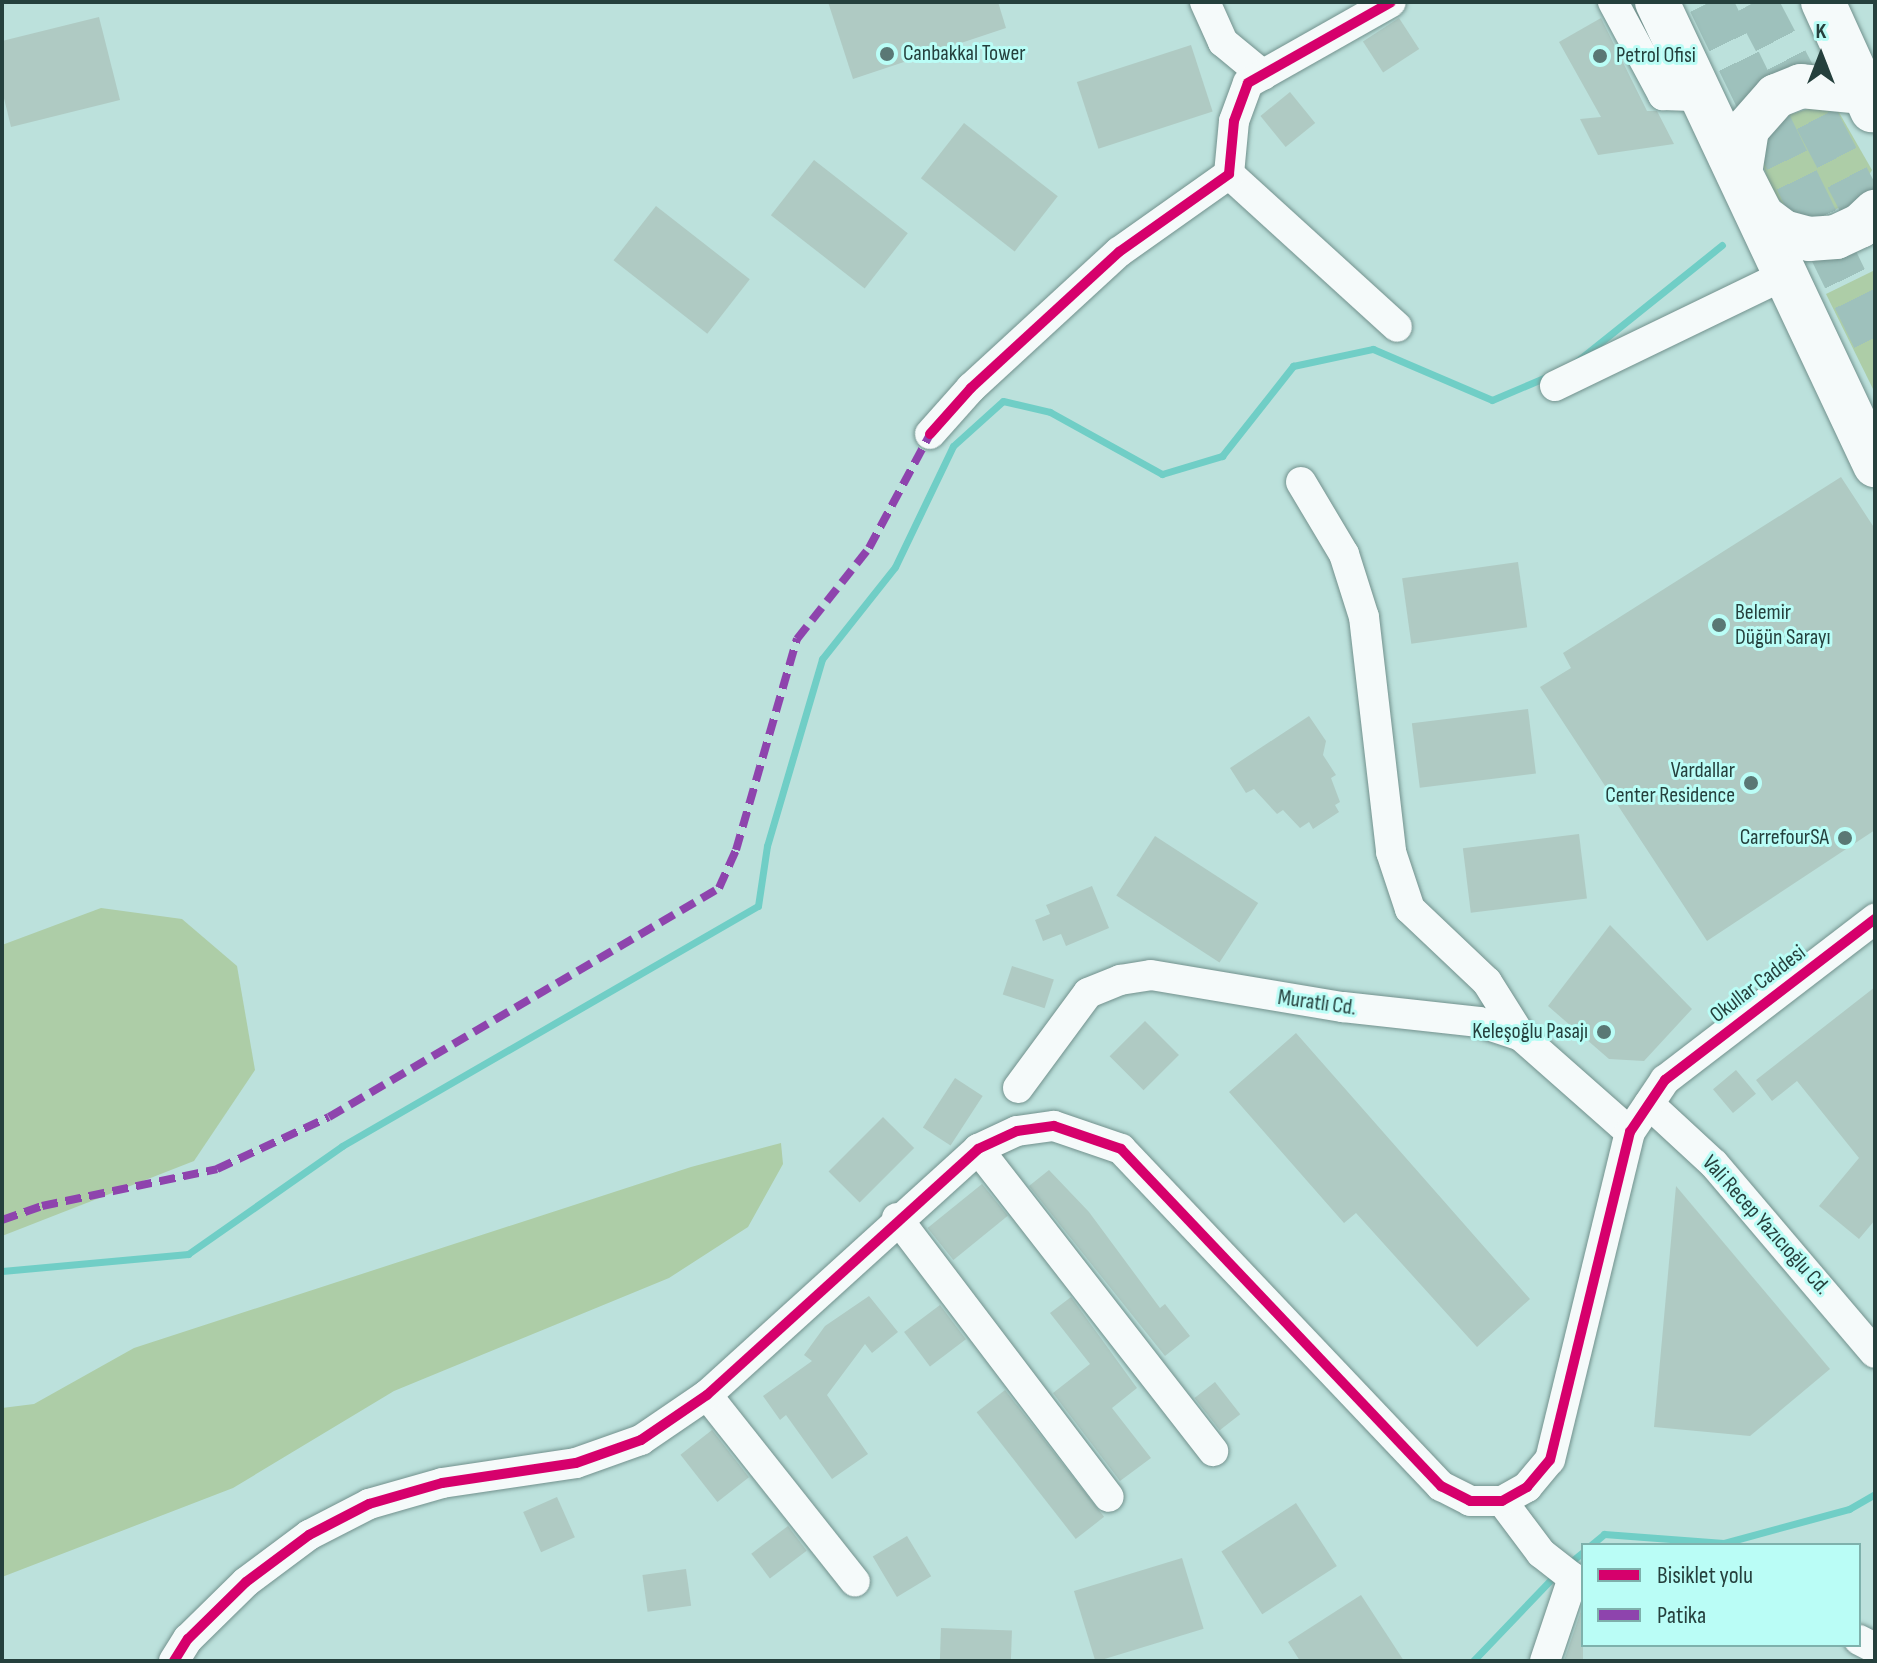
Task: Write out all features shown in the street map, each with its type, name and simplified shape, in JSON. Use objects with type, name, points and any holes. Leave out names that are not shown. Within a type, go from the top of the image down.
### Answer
[{"type":"highway","points":[[1657,2],[1875,465]]},
{"type":"highway","points":[[1823,2],[1869,104]]},
{"type":"highway","points":[[1869,104],[1801,86],[1759,110],[1740,151],[1746,191],[1762,216],[1783,232],[1809,239],[1836,237],[1860,226],[1875,212]]},
{"type":"street","points":[[1205,2],[1223,42],[1263,75]]},
{"type":"street","points":[[930,434],[971,388],[1119,252],[1229,174],[1234,121],[1248,83],[1391,2]]},
{"type":"street","points":[[1613,2],[1663,95],[1700,96]]},
{"type":"street","points":[[1229,174],[1397,327]]},
{"type":"street","points":[[1555,386],[1785,275]]},
{"type":"street","points":[[1301,482],[1344,554],[1364,617],[1391,852],[1410,909],[1487,982],[1521,1036]]},
{"type":"street","name":"Okullar Caddesi","points":[[1630,1132],[1657,1092],[1875,919]]},
{"type":"street","name":"Muratlı Cd.","points":[[1018,1088],[1088,993],[1120,980],[1151,975],[1343,1007],[1479,1022],[1521,1036],[1630,1132]]},
{"type":"street","name":"Vali Recep Yazıcıoğlu Cd.","points":[[1657,1092],[1714,1164],[1875,1353]]},
{"type":"street","points":[[174,1661],[188,1639],[246,1582],[309,1535],[369,1504],[442,1483],[576,1463],[641,1440],[707,1395],[897,1218],[978,1149],[1017,1131],[1054,1126],[1121,1149],[1441,1486],[1470,1501],[1502,1501],[1527,1487],[1550,1460],[1630,1132]]},
{"type":"street","points":[[978,1149],[1213,1451]]},
{"type":"street","points":[[897,1218],[1109,1497]]},
{"type":"street","points":[[707,1395],[855,1582]]},
{"type":"street","points":[[1502,1501],[1541,1553],[1578,1576],[1545,1661]]},
{"type":"green space","points":[[1818,106],[1837,109],[1872,170],[1853,202],[1819,216],[1783,204],[1770,190],[1762,159],[1773,128],[1785,116]]},
{"type":"green space","points":[[1875,270],[1875,393],[1826,294]]},
{"type":"green space","points":[[101,908],[182,919],[237,966],[255,1070],[194,1161],[2,1236],[2,945]]},
{"type":"green space","points":[[781,1143],[783,1164],[748,1227],[669,1278],[394,1391],[233,1488],[2,1577],[2,1408],[34,1404],[134,1348],[691,1167]]},
{"type":"building","name":"Canbakkal Tower","points":[[828,2],[998,2],[1006,28],[853,79]]},
{"type":"building","points":[[99,17],[120,100],[11,127],[2,90],[2,41]]},
{"type":"building","points":[[1399,18],[1419,49],[1383,72],[1363,41]]},
{"type":"building","points":[[1601,18],[1647,111],[1657,111],[1674,144],[1598,155],[1580,119],[1601,117],[1559,42]]},
{"type":"building","points":[[1191,45],[1213,112],[1099,149],[1077,82]]},
{"type":"building","points":[[1290,92],[1315,123],[1286,147],[1260,116]]},
{"type":"building","points":[[964,123],[1058,196],[1015,251],[921,178]]},
{"type":"building","points":[[814,160],[908,233],[865,288],[771,215]]},
{"type":"building","points":[[656,206],[750,279],[707,334],[614,260]]},
{"type":"building","points":[[1841,477],[1875,529],[1875,830],[1707,941],[1540,687],[1571,668],[1563,653]]},
{"type":"building","points":[[1518,562],[1527,627],[1411,644],[1402,578]]},
{"type":"building","points":[[1528,709],[1536,774],[1420,788],[1412,723]]},
{"type":"building","points":[[1309,716],[1326,741],[1323,755],[1336,775],[1331,778],[1340,802],[1335,805],[1339,812],[1313,829],[1309,822],[1300,828],[1283,810],[1277,814],[1254,789],[1246,793],[1230,768]]},
{"type":"building","points":[[1579,834],[1587,899],[1471,913],[1463,848]]},
{"type":"building","points":[[1155,836],[1258,903],[1219,963],[1116,896]]},
{"type":"building","points":[[1092,886],[1109,928],[1066,946],[1061,934],[1043,941],[1035,920],[1050,914],[1046,905]]},
{"type":"building","points":[[1610,925],[1692,1009],[1644,1061],[1609,1059],[1548,1006]]},
{"type":"building","points":[[1012,966],[1054,980],[1045,1008],[1003,995]]},
{"type":"building","points":[[1875,987],[1875,1220],[1859,1239],[1819,1206],[1859,1158],[1797,1081],[1772,1101],[1756,1080]]},
{"type":"building","points":[[1145,1021],[1179,1055],[1144,1090],[1110,1056]]},
{"type":"building","points":[[1296,1033],[1530,1299],[1477,1347],[1356,1213],[1344,1223],[1229,1092]]},
{"type":"building","points":[[1736,1070],[1756,1094],[1733,1113],[1713,1089]]},
{"type":"building","points":[[955,1078],[983,1096],[951,1145],[923,1127]]},
{"type":"building","points":[[883,1117],[914,1148],[860,1203],[829,1171]]},
{"type":"building","points":[[1049,1170],[1089,1212],[1160,1308],[1165,1304],[1190,1336],[1165,1356],[1029,1186]]},
{"type":"building","points":[[982,1184],[1008,1216],[953,1260],[928,1228]]},
{"type":"building","points":[[1676,1186],[1830,1369],[1750,1436],[1654,1427]]},
{"type":"building","points":[[869,1296],[898,1332],[872,1353],[865,1344],[827,1395],[868,1454],[832,1479],[786,1415],[780,1420],[763,1396],[812,1361],[804,1355],[825,1326]]},
{"type":"building","points":[[1071,1297],[1137,1388],[1112,1408],[1151,1458],[1120,1481],[1053,1393],[1090,1364],[1050,1313]]},
{"type":"building","points":[[940,1305],[966,1339],[930,1366],[904,1332]]},
{"type":"building","points":[[1215,1382],[1240,1414],[1220,1430],[1195,1398]]},
{"type":"building","points":[[1005,1390],[1104,1517],[1076,1539],[977,1412]]},
{"type":"building","points":[[712,1430],[749,1477],[717,1502],[680,1455]]},
{"type":"building","points":[[557,1497],[575,1537],[541,1552],[523,1512]]},
{"type":"building","points":[[1296,1503],[1337,1566],[1262,1614],[1221,1551]]},
{"type":"building","points":[[788,1526],[807,1551],[770,1578],[751,1554]]},
{"type":"building","points":[[907,1536],[931,1576],[897,1597],[873,1557]]},
{"type":"building","points":[[1182,1558],[1204,1629],[1095,1661],[1074,1591]]},
{"type":"building","points":[[686,1569],[691,1606],[648,1612],[642,1575]]},
{"type":"building","points":[[1361,1595],[1404,1661],[1300,1661],[1288,1642]]},
{"type":"building","points":[[1581,1611],[1583,1661],[1564,1661]]},
{"type":"building","points":[[941,1628],[1012,1630],[1011,1661],[940,1661]]},
{"type":"waterway","points":[[1576,362],[1722,245]]},
{"type":"waterway","points":[[2,1271],[188,1254],[342,1146],[758,906],[767,846],[822,659],[895,567],[953,446],[1003,401],[1050,412],[1162,474],[1222,456],[1293,366],[1373,349],[1492,400],[1551,375]]},
{"type":"waterway","points":[[1724,1543],[1849,1509],[1875,1494]]},
{"type":"waterway","points":[[1593,1543],[1604,1534],[1724,1543]]},
{"type":"waterway","points":[[1567,1565],[1581,1554]]},
{"type":"waterway","points":[[1473,1661],[1557,1573]]},
{"type":"tunnel","points":[[1710,2],[1875,340]]},
{"type":"tunnel","points":[[1755,2],[1875,231]]},
{"type":"marked path","points":[[2,1220],[42,1206],[217,1169],[329,1117],[719,888],[736,850],[797,639],[869,548],[930,434]]},
{"type":"cycle path","points":[[930,434],[971,388],[1119,252],[1229,174],[1234,121],[1248,83],[1391,2]]},
{"type":"cycle path","points":[[174,1661],[188,1639],[246,1582],[309,1535],[369,1504],[442,1483],[576,1463],[641,1440],[707,1395],[978,1149],[1017,1131],[1054,1126],[1121,1149],[1441,1486],[1470,1501],[1502,1501],[1527,1487],[1550,1460],[1630,1132],[1665,1080],[1875,919]]},
{"type":"place","name":"Canbakkal Tower","points":[[887,54]]},
{"type":"place","name":"Petrol Ofisi","points":[[1600,56]]},
{"type":"place","name":"Belemir Düğün Sarayı","points":[[1719,625]]},
{"type":"place","name":"Vardallar Center Residence","points":[[1751,783]]},
{"type":"place","name":"CarrefourSA","points":[[1845,838]]},
{"type":"place","name":"Keleşoğlu Pasajı","points":[[1604,1032]]}]
